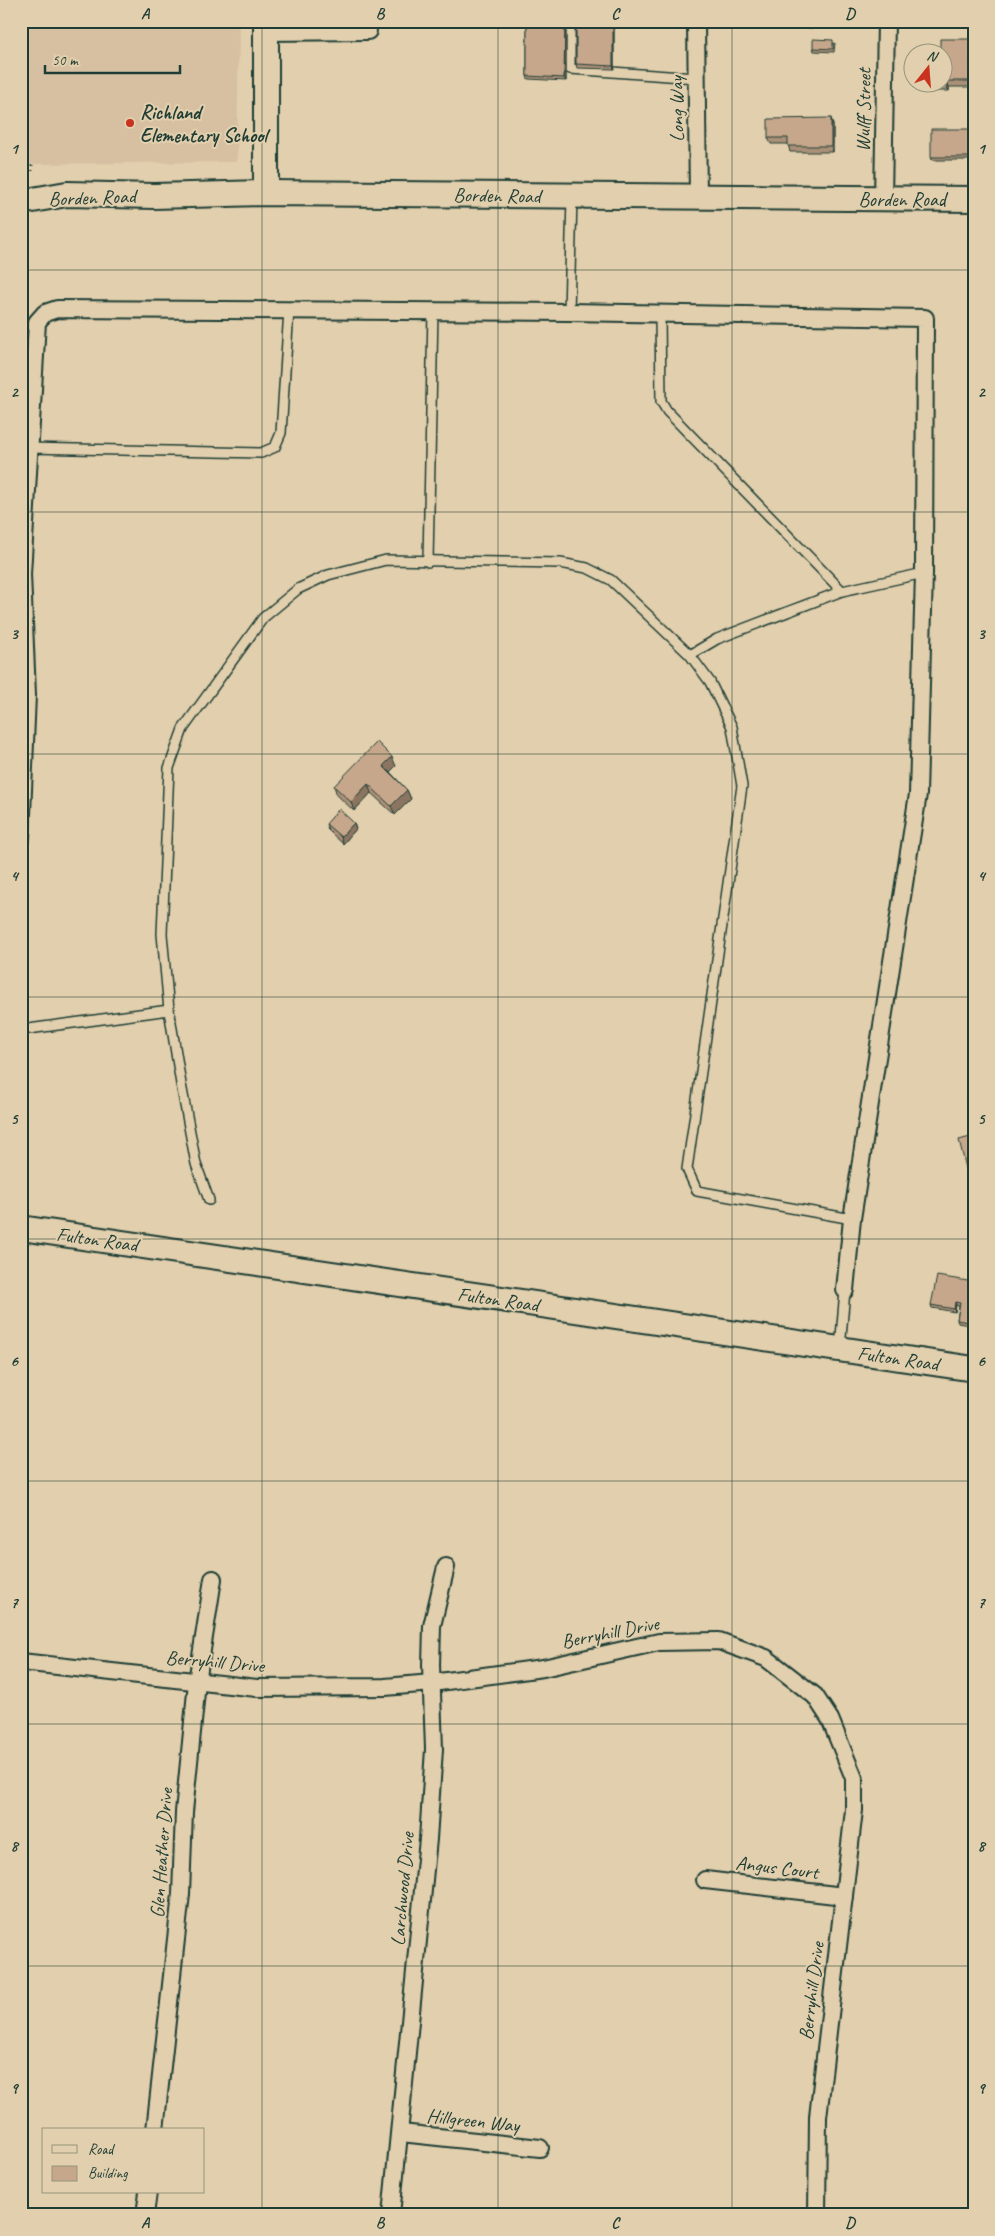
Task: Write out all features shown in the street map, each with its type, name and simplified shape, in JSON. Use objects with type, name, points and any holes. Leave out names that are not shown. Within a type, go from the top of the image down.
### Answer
[{"type":"street","name":"Long Way","points":[[696,21],[698,197]]},
{"type":"street","name":"Wulff Street","points":[[883,199],[886,21]]},
{"type":"street","points":[[266,193],[266,26],[368,31]]},
{"type":"street","name":"Borden Road","points":[[21,202],[67,194],[154,196],[266,193],[974,199]]},
{"type":"street","points":[[21,838],[27,694],[22,574],[37,322],[45,313],[57,309],[289,310],[569,312],[926,318],[924,573],[918,794],[852,1220],[845,1290]]},
{"type":"street","name":"Fulton Road","points":[[21,1228],[974,1369]]},
{"type":"street","name":"Larchwood Drive","points":[[391,2215],[401,2133],[428,1839],[434,1749],[432,1626],[446,1567]]},
{"type":"street","name":"Glen Heather Drive","points":[[155,2128],[181,1894],[184,1812],[196,1682],[213,1579]]},
{"type":"street","name":"Berryhill Drive","points":[[21,1662],[256,1688],[385,1687],[432,1683],[543,1668],[659,1642],[719,1641],[766,1658],[815,1696],[830,1719],[854,1778],[854,1810],[818,2117],[817,2215]]},
{"type":"street","name":"Angus Court","points":[[704,1880],[844,1896]]},
{"type":"street","name":"Hillgreen Way","points":[[401,2133],[540,2148]]},
{"type":"street","points":[[145,2215],[148,2194]]},
{"type":"lane","points":[[570,21],[570,69],[696,78]]},
{"type":"lane","points":[[569,312],[572,196]]},
{"type":"lane","points":[[28,448],[261,453],[275,448],[281,433],[289,310]]},
{"type":"lane","points":[[428,562],[433,311]]},
{"type":"lane","points":[[660,314],[661,402],[666,411],[842,591]]},
{"type":"lane","points":[[209,1200],[196,1164],[169,1010],[162,934],[169,768],[183,729],[263,618],[298,589],[328,575],[386,560],[560,563],[587,568],[611,580],[690,655],[710,682],[732,727],[742,786],[687,1169],[696,1191],[852,1220]]},
{"type":"lane","points":[[690,655],[717,639],[842,591],[924,573]]},
{"type":"lane","points":[[21,1030],[169,1010]]},
{"type":"lane","points":[[840,1350],[845,1290]]},
{"type":"path","points":[[32,165],[32,171]]},
{"type":"shaded area","name":"Richland Elementary School","points":[[21,21],[239,21],[237,162],[21,164]]},
{"type":"building","points":[[527,21],[565,21],[564,78],[527,76]]},
{"type":"building","points":[[576,21],[613,21],[613,66],[576,64]]},
{"type":"building","points":[[822,21],[822,22],[802,22]]},
{"type":"building","points":[[813,39],[833,40],[833,49],[813,48]]},
{"type":"building","points":[[940,39],[971,39],[970,81],[952,81],[952,42],[940,42]]},
{"type":"building","points":[[831,118],[831,146],[788,146],[788,138],[768,138],[768,119]]},
{"type":"building","points":[[973,121],[974,157],[931,157],[931,129],[973,129]]},
{"type":"building","points":[[377,742],[392,757],[383,766],[407,790],[391,806],[368,784],[351,802],[334,786]]},
{"type":"building","points":[[339,809],[354,823],[341,837],[326,824]]},
{"type":"building","points":[[974,1095],[974,1110],[966,1102]]},
{"type":"building","points":[[974,1136],[974,1192],[972,1192],[959,1140]]},
{"type":"building","points":[[937,1276],[974,1282],[974,1323],[957,1320],[960,1303],[955,1302],[954,1309],[931,1305]]},
{"type":"place","name":"Richland Elementary School","points":[[130,123]]}]
